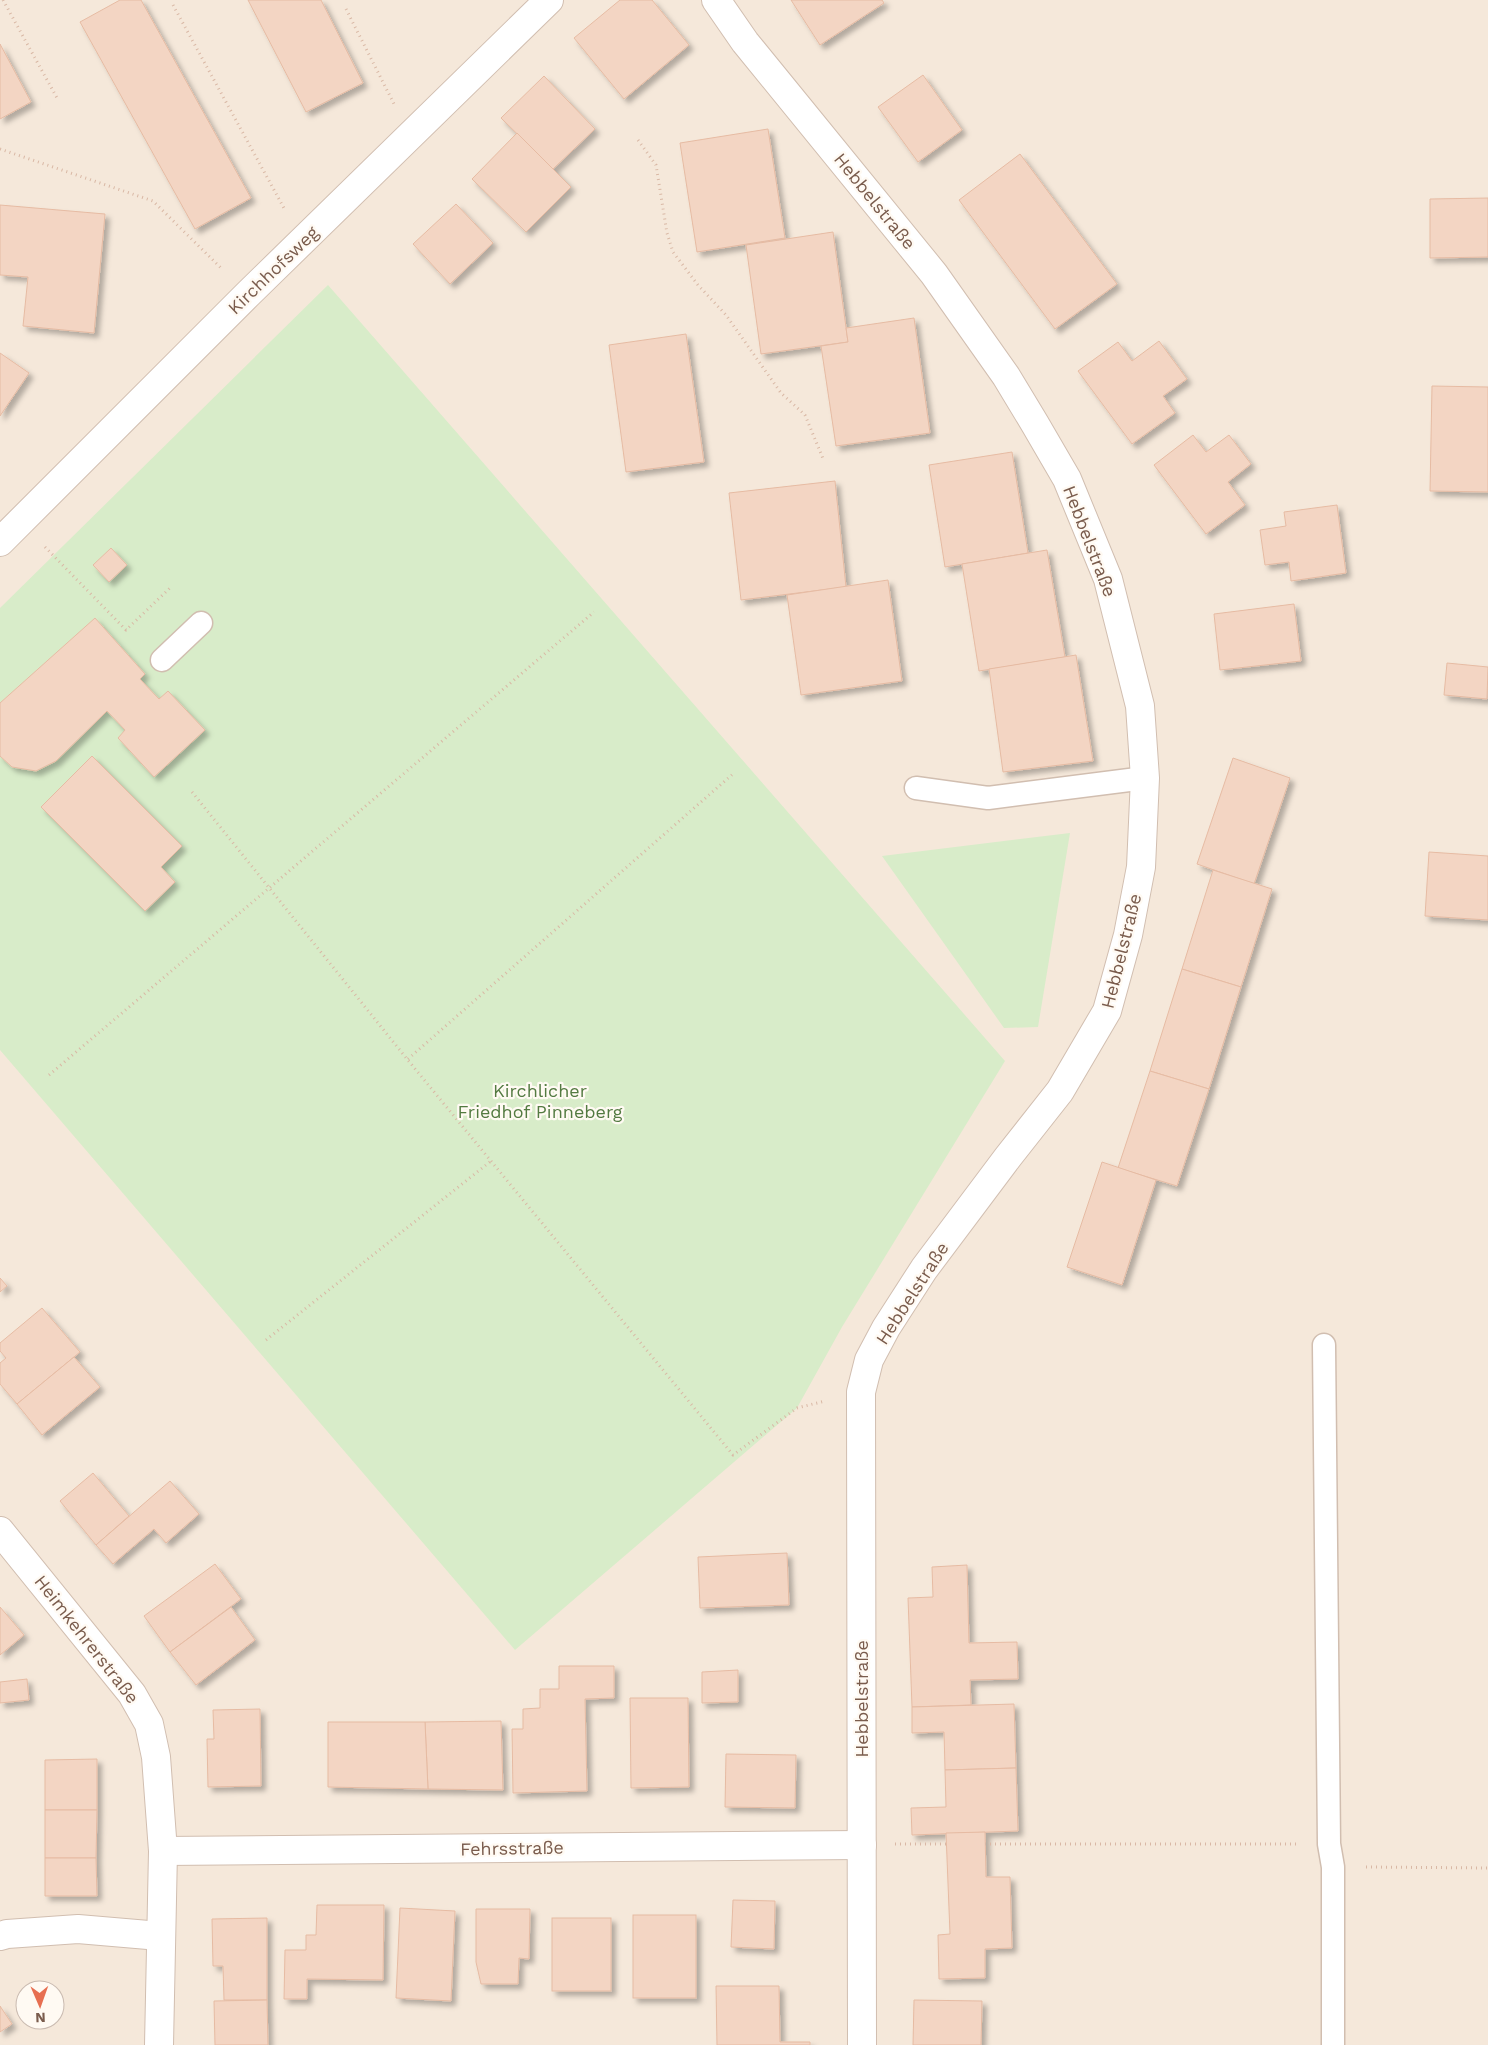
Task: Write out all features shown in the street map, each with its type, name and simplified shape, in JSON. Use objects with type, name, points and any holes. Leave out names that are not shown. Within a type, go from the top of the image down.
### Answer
[{"type":"street","name":"Kirchhofsweg","points":[[0,542],[248,294],[549,0]]},
{"type":"street","name":"Hebbelstraße","points":[[716,0],[745,42],[934,274],[1006,376],[1067,479],[1108,579],[1140,706],[1145,778],[1141,867],[1128,934],[1107,1011],[1060,1091],[924,1269],[886,1328],[869,1360],[860,1392],[862,2045]]},
{"type":"street","name":"Heimkehrerstraße","points":[[0,1531],[132,1694],[148,1724],[156,1757],[163,1851],[159,2045]]},
{"type":"street","name":"Fehrsstraße","points":[[163,1851],[862,1844]]},
{"type":"street","points":[[0,1936],[78,1929],[160,1936]]},
{"type":"lane","points":[[162,660],[201,623]]},
{"type":"lane","points":[[916,788],[988,798],[1145,778]]},
{"type":"lane","points":[[1324,1345],[1328,1844],[1333,1867],[1333,2045]]},
{"type":"path","points":[[3,0],[56,98]]},
{"type":"path","points":[[173,5],[302,241]]},
{"type":"path","points":[[346,8],[409,136]]},
{"type":"path","points":[[638,140],[656,166],[667,233],[674,252],[693,279],[726,315],[781,393],[805,415],[824,461]]},
{"type":"path","points":[[0,149],[153,201],[248,294]]},
{"type":"path","points":[[20,522],[126,630],[171,587]]},
{"type":"path","points":[[49,1075],[594,612]]},
{"type":"path","points":[[408,1059],[734,773]]},
{"type":"path","points":[[192,792],[269,889],[733,1455],[797,1408],[860,1392]]},
{"type":"path","points":[[266,1340],[491,1161]]},
{"type":"path","points":[[862,1844],[947,1844]]},
{"type":"path","points":[[985,1844],[1328,1844]]},
{"type":"path","points":[[1333,1867],[1488,1868]]},
{"type":"shaded area","points":[[0,0],[1488,0],[1488,2045],[0,2045]]},
{"type":"green space","name":"Kirchlicher Friedhof Pinneberg","points":[[328,285],[1005,1061],[842,1327],[797,1408],[515,1650],[0,1050],[0,608]]},
{"type":"green space","points":[[1070,833],[1038,1027],[1004,1028],[882,856]]},
{"type":"building","points":[[120,0],[141,0],[251,198],[195,229],[80,22]]},
{"type":"building","points":[[248,0],[321,0],[363,83],[306,112]]},
{"type":"building","points":[[620,0],[652,0],[689,45],[624,99],[574,38]]},
{"type":"building","points":[[791,0],[882,0],[884,3],[820,45]]},
{"type":"building","points":[[0,44],[31,102],[0,119]]},
{"type":"building","points":[[923,75],[962,130],[918,162],[878,107]]},
{"type":"building","points":[[544,76],[595,129],[553,169],[501,118]]},
{"type":"building","points":[[768,129],[785,238],[697,252],[680,143]]},
{"type":"building","points":[[517,133],[571,187],[526,232],[472,179]]},
{"type":"building","points":[[1020,154],[1117,284],[1055,329],[959,200]]},
{"type":"building","points":[[1488,198],[1488,257],[1430,258],[1430,199]]},
{"type":"building","points":[[456,204],[493,243],[450,284],[413,244]]},
{"type":"building","points":[[0,205],[105,214],[94,333],[23,326],[28,277],[0,275]]},
{"type":"building","points":[[833,232],[848,342],[761,354],[746,245]]},
{"type":"building","points":[[914,318],[930,433],[836,446],[821,346],[848,342],[846,328]]},
{"type":"building","points":[[686,334],[704,462],[626,472],[609,345]]},
{"type":"building","points":[[1159,341],[1187,379],[1163,396],[1175,413],[1132,444],[1078,371],[1118,342],[1132,361]]},
{"type":"building","points":[[0,353],[29,373],[0,416]]},
{"type":"building","points":[[1432,386],[1488,387],[1488,492],[1430,491]]},
{"type":"building","points":[[1193,435],[1206,452],[1229,435],[1251,464],[1228,482],[1245,505],[1206,534],[1154,465]]},
{"type":"building","points":[[1012,452],[1028,553],[945,567],[929,465]]},
{"type":"building","points":[[835,481],[846,587],[741,600],[729,493]]},
{"type":"building","points":[[1337,505],[1346,573],[1291,581],[1289,562],[1265,565],[1260,530],[1286,526],[1284,512]]},
{"type":"building","points":[[111,548],[127,565],[109,582],[93,565]]},
{"type":"building","points":[[1047,550],[1065,657],[979,671],[962,564]]},
{"type":"building","points":[[888,580],[902,681],[801,695],[787,595]]},
{"type":"building","points":[[1294,604],[1301,661],[1220,670],[1214,614]]},
{"type":"building","points":[[95,618],[145,674],[140,679],[159,699],[168,691],[205,730],[154,777],[118,738],[125,730],[107,711],[56,761],[36,771],[12,767],[0,756],[0,703]]},
{"type":"building","points":[[1076,655],[1093,761],[1003,772],[989,669]]},
{"type":"building","points":[[1447,663],[1488,667],[1487,699],[1444,695]]},
{"type":"building","points":[[92,756],[182,846],[161,867],[175,882],[145,911],[41,807]]},
{"type":"building","points":[[1233,758],[1290,778],[1254,884],[1197,864]]},
{"type":"building","points":[[1429,852],[1488,856],[1488,920],[1425,916]]},
{"type":"building","points":[[1213,870],[1272,889],[1241,987],[1182,969]]},
{"type":"building","points":[[1182,969],[1241,987],[1209,1089],[1150,1071]]},
{"type":"building","points":[[1150,1071],[1209,1089],[1177,1186],[1118,1168]]},
{"type":"building","points":[[1102,1162],[1156,1180],[1122,1285],[1067,1267]]},
{"type":"building","points":[[0,1278],[7,1286],[0,1292]]},
{"type":"building","points":[[42,1308],[80,1352],[17,1404],[0,1384],[0,1363],[6,1358],[0,1351],[0,1343]]},
{"type":"building","points":[[74,1357],[100,1387],[42,1435],[17,1404]]},
{"type":"building","points":[[93,1473],[129,1516],[96,1545],[60,1501]]},
{"type":"building","points":[[170,1481],[199,1514],[166,1543],[154,1529],[113,1564],[96,1545]]},
{"type":"building","points":[[787,1553],[789,1605],[700,1608],[698,1557]]},
{"type":"building","points":[[215,1564],[241,1599],[170,1652],[144,1616]]},
{"type":"building","points":[[967,1565],[969,1643],[1017,1642],[1018,1679],[970,1680],[971,1705],[912,1707],[908,1598],[933,1597],[932,1567]]},
{"type":"building","points":[[0,1607],[24,1635],[0,1655]]},
{"type":"building","points":[[231,1607],[255,1640],[196,1685],[170,1652]]},
{"type":"building","points":[[559,1666],[614,1666],[614,1698],[585,1699],[587,1791],[513,1793],[512,1729],[523,1729],[523,1709],[540,1708],[540,1689],[559,1689]]},
{"type":"building","points":[[738,1670],[738,1702],[702,1703],[702,1672]]},
{"type":"building","points":[[27,1679],[29,1700],[0,1703],[0,1682]]},
{"type":"building","points":[[630,1698],[688,1698],[689,1787],[631,1788]]},
{"type":"building","points":[[1014,1704],[1016,1768],[945,1770],[944,1732],[912,1733],[912,1707]]},
{"type":"building","points":[[260,1709],[261,1786],[208,1787],[207,1739],[214,1739],[213,1710]]},
{"type":"building","points":[[501,1721],[503,1790],[428,1789],[425,1722]]},
{"type":"building","points":[[328,1722],[425,1722],[428,1789],[328,1787]]},
{"type":"building","points":[[726,1754],[796,1755],[795,1808],[725,1807]]},
{"type":"building","points":[[97,1759],[97,1810],[45,1810],[45,1760]]},
{"type":"building","points":[[1016,1768],[1018,1831],[912,1835],[911,1808],[946,1807],[945,1770]]},
{"type":"building","points":[[45,1810],[97,1810],[96,1858],[45,1858]]},
{"type":"building","points":[[985,1832],[986,1877],[1010,1877],[1012,1948],[985,1949],[985,1978],[939,1979],[938,1935],[950,1934],[946,1833]]},
{"type":"building","points":[[45,1858],[96,1858],[97,1896],[45,1896]]},
{"type":"building","points":[[733,1900],[775,1901],[774,1949],[731,1947]]},
{"type":"building","points":[[317,1905],[384,1905],[383,1980],[307,1979],[307,1999],[284,1999],[285,1950],[306,1950],[306,1935],[316,1935]]},
{"type":"building","points":[[400,1908],[455,1911],[451,2001],[396,1998]]},
{"type":"building","points":[[476,1909],[530,1909],[529,1959],[519,1958],[518,1984],[481,1984],[476,1962]]},
{"type":"building","points":[[633,1915],[696,1915],[696,1998],[633,1998]]},
{"type":"building","points":[[267,1918],[267,2000],[224,2000],[223,1966],[213,1966],[212,1919]]},
{"type":"building","points":[[552,1918],[611,1918],[611,1991],[552,1991]]},
{"type":"building","points":[[716,1986],[779,1986],[780,2042],[810,2042],[810,2045],[717,2045]]},
{"type":"building","points":[[267,2000],[268,2045],[215,2045],[214,2001]]},
{"type":"building","points":[[914,2000],[982,2001],[981,2045],[913,2045]]},
{"type":"building","points":[[0,2006],[12,2024],[0,2032]]}]
